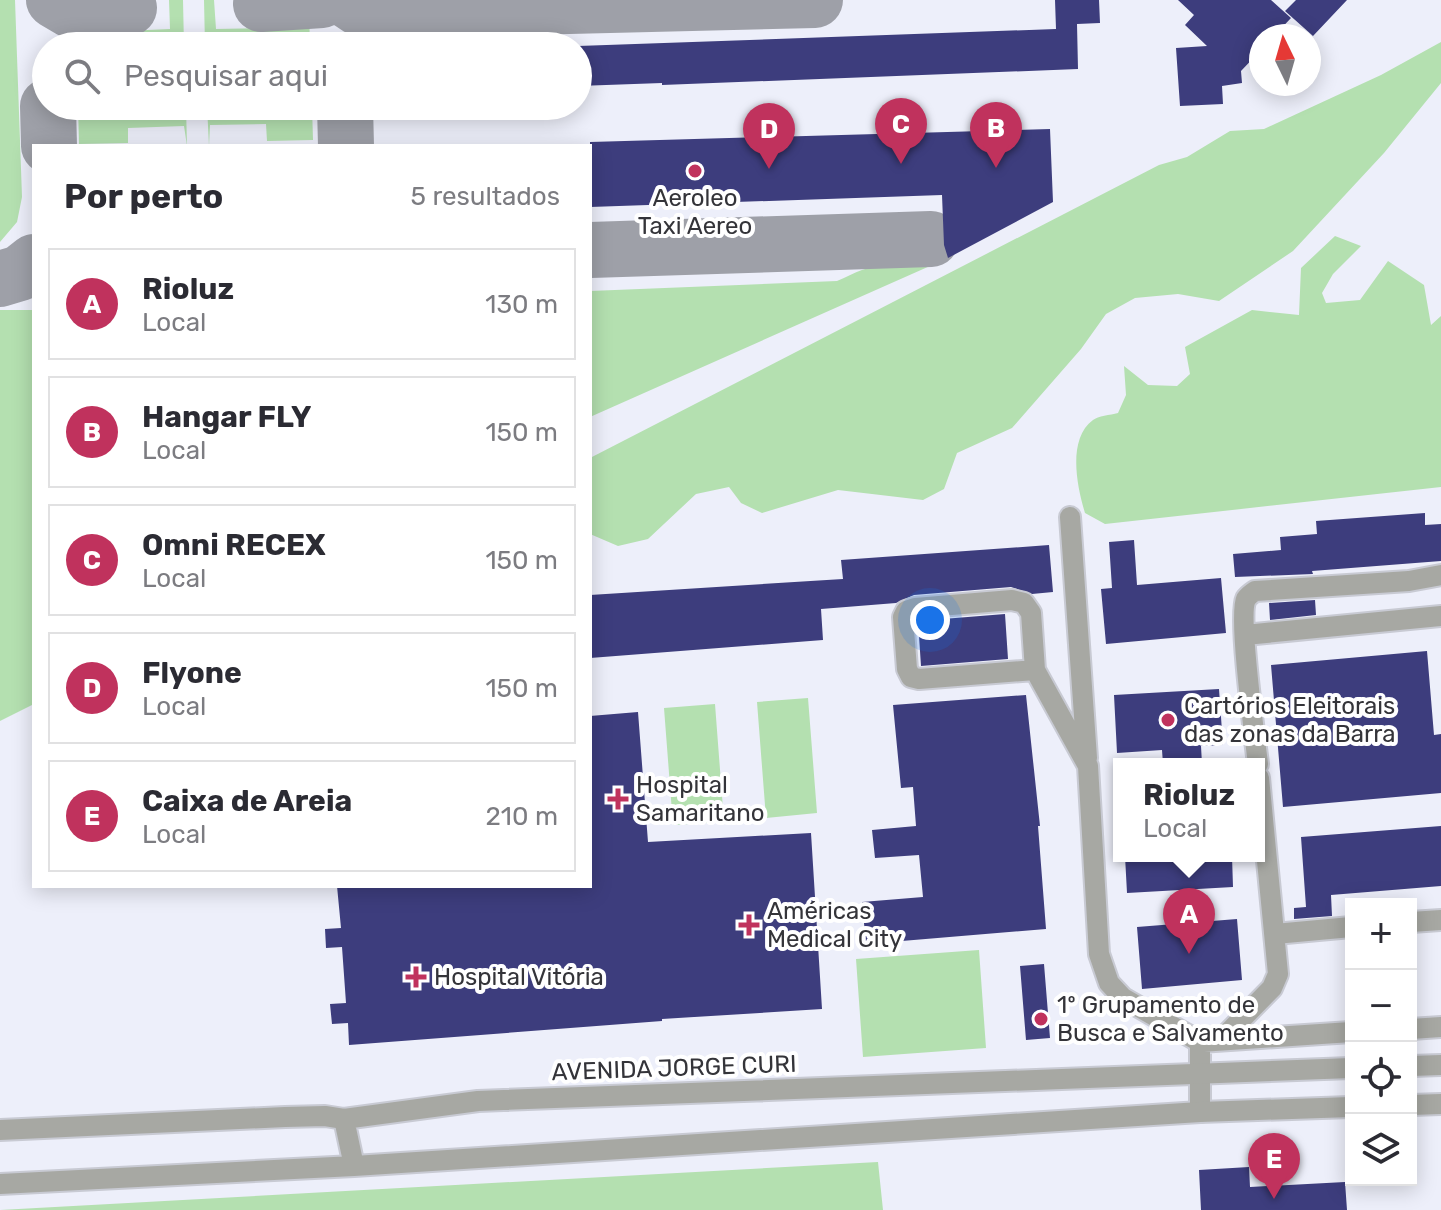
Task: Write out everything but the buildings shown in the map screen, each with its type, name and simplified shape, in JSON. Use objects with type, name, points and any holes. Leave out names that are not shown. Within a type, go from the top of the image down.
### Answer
[{"type":"street","points":[[1070,517],[1099,954],[1109,983],[1123,998],[1200,1042],[1345,1032]]},
{"type":"street","points":[[1257,758],[1243,609],[1246,598],[1255,591],[1409,581],[1441,575]]},
{"type":"street","points":[[1035,670],[919,679],[911,677],[907,669],[903,617],[906,611],[915,608],[1012,600],[1024,603],[1031,613],[1035,670],[1088,766]]},
{"type":"street","points":[[1245,635],[1441,616]]},
{"type":"street","points":[[1221,1040],[1272,988],[1278,974],[1265,836]]},
{"type":"street","points":[[1417,922],[1441,920]]},
{"type":"street","points":[[1275,934],[1345,928]]},
{"type":"street","points":[[1417,1029],[1441,1027]]},
{"type":"street","points":[[1200,1042],[1200,1112]]},
{"type":"street","points":[[1417,1066],[1441,1065]]},
{"type":"street","name":"AVENIDA JORGE CURI","points":[[0,1130],[285,1117],[344,1119],[478,1101],[1345,1068]]},
{"type":"street","points":[[1417,1105],[1441,1104]]},
{"type":"street","points":[[0,1184],[354,1166],[1200,1112],[1345,1107]]},
{"type":"street","points":[[344,1119],[354,1166]]},
{"type":"green space","points":[[0,0],[15,0],[22,197],[17,222],[0,242]]},
{"type":"green space","points":[[169,0],[183,0],[184,32],[75,32],[75,19],[124,19],[125,31],[170,29]]},
{"type":"green space","points":[[204,0],[214,0],[216,29],[264,28],[264,14],[309,11],[310,32],[205,32]]},
{"type":"green space","points":[[1441,42],[1441,83],[1384,153],[1293,251],[1219,301],[1178,294],[1135,298],[1106,314],[1081,349],[1012,428],[957,453],[944,489],[923,500],[838,490],[762,513],[741,503],[729,487],[696,494],[648,539],[618,546],[592,535],[592,457],[1159,165],[1187,157],[1230,131],[1264,129],[1381,75]]},
{"type":"green space","points":[[78,120],[186,120],[187,144],[184,126],[128,128],[128,143],[79,144]]},
{"type":"green space","points":[[208,120],[312,120],[313,140],[267,141],[266,124],[210,125],[209,144]]},
{"type":"green space","points":[[1335,236],[1361,246],[1333,274],[1322,293],[1326,303],[1360,300],[1388,261],[1424,285],[1431,325],[1441,316],[1441,487],[1105,524],[1085,513],[1076,464],[1080,439],[1093,420],[1118,413],[1126,395],[1124,366],[1148,385],[1177,386],[1190,374],[1185,347],[1252,310],[1299,315],[1301,268]]},
{"type":"green space","points":[[930,250],[948,258],[592,416],[592,291],[837,281],[871,267],[895,266],[907,257]]},
{"type":"green space","points":[[0,310],[32,310],[32,705],[0,721]]},
{"type":"green space","points":[[808,698],[817,813],[766,818],[757,702]]},
{"type":"green space","points":[[715,704],[724,822],[673,825],[664,708]]},
{"type":"green space","points":[[979,950],[986,1048],[863,1057],[856,959]]},
{"type":"green space","points":[[878,1162],[883,1210],[0,1210]]},
{"type":"taxiway","points":[[54,0],[71,10],[129,8]]},
{"type":"taxiway","points":[[261,4],[322,0]]},
{"type":"taxiway","points":[[347,0],[367,11],[815,0]]},
{"type":"taxiway","points":[[48,120],[49,144]]},
{"type":"taxiway","points":[[345,120],[346,144]]},
{"type":"taxiway","points":[[592,250],[931,239]]},
{"type":"taxiway","points":[[0,279],[20,273],[32,264]]},
{"type":"place","name":"Omni RECEX","points":[[901,164]]},
{"type":"place","name":"Hangar FLY","points":[[996,168]]},
{"type":"place","name":"Flyone","points":[[769,169]]},
{"type":"place","name":"Aeroleo Taxi Aereo","points":[[695,171]]},
{"type":"place","name":"Cartórios Eleitorais das zonas da Barra","points":[[1168,720]]},
{"type":"place","name":"Hospital Samaritano","points":[[618,799]]},
{"type":"place","name":"Américas Medical City","points":[[749,925]]},
{"type":"place","name":"Rioluz","points":[[1189,954]]},
{"type":"place","name":"Hospital Vitória","points":[[416,977]]},
{"type":"place","name":"1º Grupamento de Busca e Salvamento","points":[[1041,1019]]},
{"type":"place","name":"Caixa de Areia","points":[[1274,1199]]}]
